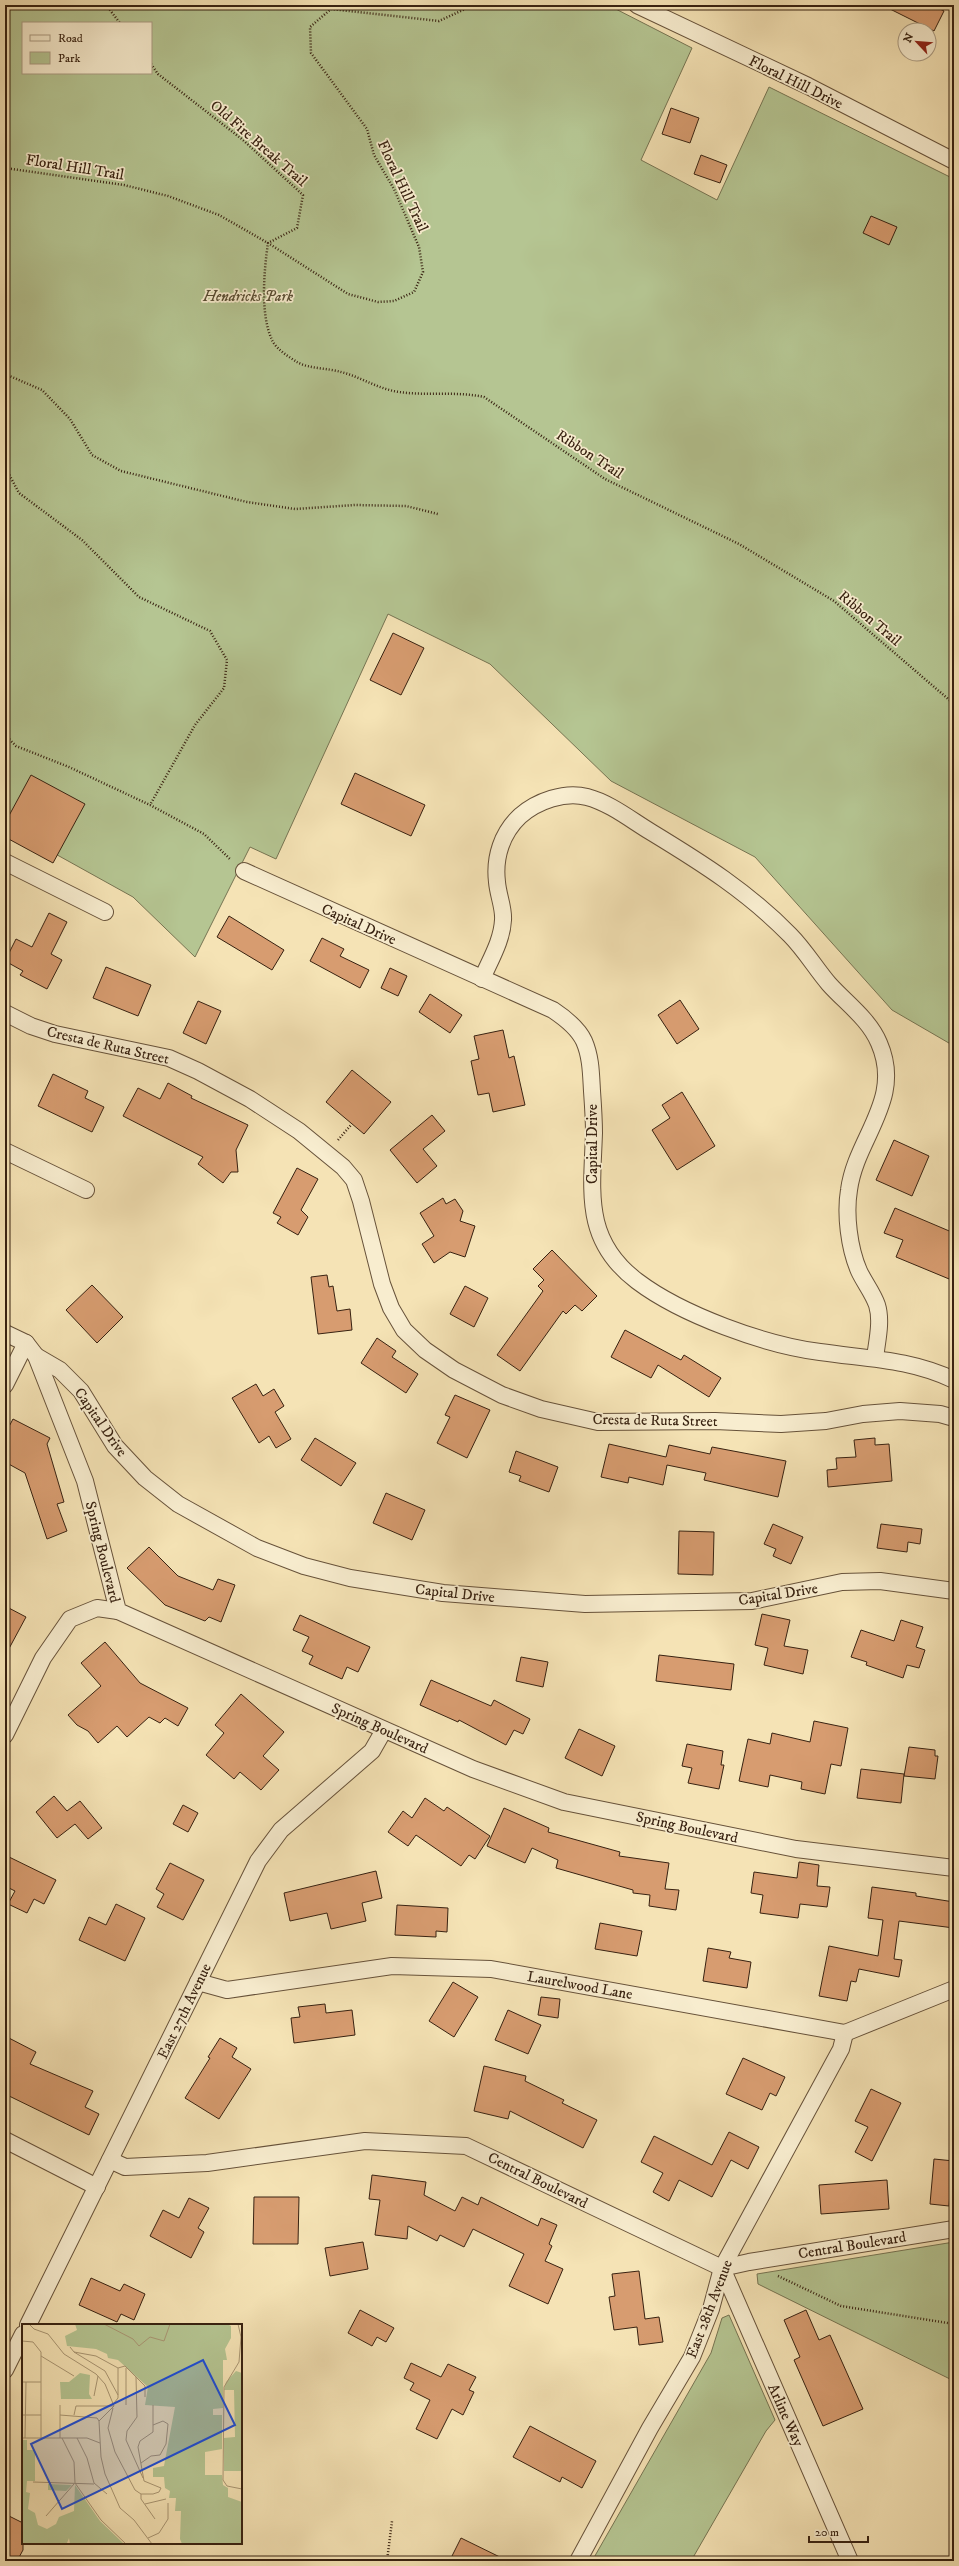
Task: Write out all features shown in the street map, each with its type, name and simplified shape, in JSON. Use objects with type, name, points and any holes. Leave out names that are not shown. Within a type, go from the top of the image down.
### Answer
[{"type":"street","name":"Floral Hill Drive","points":[[637,5],[808,86],[954,161]]},
{"type":"street","points":[[482,979],[501,937],[503,918],[496,880],[501,844],[509,829],[520,817],[533,807],[556,797],[586,796],[610,807],[713,870],[746,894],[792,937],[829,984],[866,1022],[879,1043],[886,1070],[885,1098],[856,1159],[848,1191],[850,1234],[858,1269],[877,1306],[879,1328],[875,1358]]},
{"type":"street","points":[[5,862],[105,912]]},
{"type":"street","name":"Capital Drive","points":[[244,871],[553,1010],[566,1019],[584,1040],[590,1058],[594,1131],[592,1208],[598,1230],[622,1268],[638,1281],[667,1299],[740,1332],[781,1345],[913,1364],[954,1380]]},
{"type":"street","name":"Cresta de Ruta Street","points":[[5,1013],[31,1026],[55,1034],[169,1058],[198,1071],[250,1099],[299,1131],[342,1167],[354,1180],[361,1201],[382,1284],[391,1308],[404,1330],[425,1350],[454,1370],[502,1395],[541,1409],[598,1422],[715,1421],[781,1424],[826,1421],[863,1414],[900,1411],[940,1414],[954,1418]]},
{"type":"street","points":[[5,1151],[86,1190]]},
{"type":"street","name":"Spring Boulevard","points":[[5,1333],[26,1343],[36,1356],[85,1481],[118,1611],[473,1769],[564,1802],[796,1849],[954,1868]]},
{"type":"street","points":[[5,1385],[26,1343]]},
{"type":"street","name":"Capital Drive","points":[[36,1356],[60,1370],[81,1391],[115,1446],[145,1478],[178,1504],[256,1548],[304,1566],[350,1578],[443,1593],[585,1604],[752,1601],[842,1582],[880,1581],[954,1591]]},
{"type":"street","points":[[5,1735],[43,1658],[70,1619],[97,1608],[118,1611]]},
{"type":"street","name":"East 27th Avenue","points":[[28,2324],[258,1861],[287,1825],[372,1751],[384,1730]]},
{"type":"street","name":"Laurelwood Lane","points":[[198,1982],[227,1990],[392,1966],[491,1969],[845,2033]]},
{"type":"street","points":[[845,2033],[954,1989]]},
{"type":"street","name":"East 28th Avenue","points":[[578,2561],[650,2428],[692,2357],[711,2309],[722,2268],[841,2049],[845,2033]]},
{"type":"street","points":[[5,2140],[96,2187]]},
{"type":"street","name":"Central Boulevard","points":[[110,2160],[125,2166],[207,2163],[365,2141],[466,2146],[722,2268],[749,2262],[954,2230]]},
{"type":"street","name":"Arline Way","points":[[722,2268],[850,2561]]},
{"type":"street","points":[[5,2370],[22,2336]]},
{"type":"path","points":[[106,5],[119,22]]},
{"type":"path","name":"Floral Hill Trail","points":[[5,168],[124,185],[168,196],[219,215],[268,243],[348,294],[378,302],[394,301],[414,292],[423,272],[419,247],[394,189],[374,155],[367,130],[311,53],[310,27],[330,9],[439,21],[465,9],[464,5]]},
{"type":"path","name":"Old Fire Break Trail","points":[[152,65],[158,74],[243,140],[303,195],[297,228],[268,243]]},
{"type":"path","name":"Ribbon Trail","points":[[268,243],[264,286],[272,340],[298,363],[343,372],[382,388],[400,392],[463,393],[484,397],[605,479],[739,544],[834,601],[954,704]]},
{"type":"path","points":[[5,374],[42,390],[70,419],[92,455],[121,471],[247,502],[295,509],[355,505],[406,506],[438,514]]},
{"type":"path","points":[[5,467],[19,493],[82,540],[139,597],[210,631],[227,660],[224,688],[195,725],[150,805]]},
{"type":"path","points":[[5,735],[16,746],[69,767],[150,805],[204,834],[244,871]]},
{"type":"path","points":[[336,1142],[351,1125]]},
{"type":"path","points":[[749,2262],[841,2306],[954,2324]]},
{"type":"path","points":[[387,2561],[392,2521]]},
{"type":"green space","name":"Hendricks Park","points":[[5,5],[608,5],[692,48],[641,160],[717,200],[769,87],[954,179],[954,1046],[892,1010],[755,857],[611,781],[490,664],[388,614],[276,859],[250,847],[195,957],[133,897],[5,826]]},
{"type":"green space","points":[[954,2242],[954,2381],[758,2284],[757,2274]]},
{"type":"green space","points":[[729,2315],[775,2420],[766,2431],[691,2561],[592,2561],[711,2353],[722,2318]]},
{"type":"building","points":[[882,5],[932,5],[944,11],[937,25],[937,22],[916,22]]},
{"type":"building","points":[[671,108],[699,118],[690,143],[662,134]]},
{"type":"building","points":[[701,155],[727,165],[720,183],[694,174]]},
{"type":"building","points":[[871,216],[897,227],[889,245],[863,233]]},
{"type":"building","points":[[393,633],[424,648],[401,695],[370,680]]},
{"type":"building","points":[[355,773],[425,805],[411,836],[341,804]]},
{"type":"building","points":[[31,775],[85,804],[53,863],[5,837],[5,823]]},
{"type":"building","points":[[49,913],[67,922],[51,954],[62,960],[47,989],[20,975],[23,971],[5,961],[16,939],[32,947]]},
{"type":"building","points":[[229,916],[284,950],[272,970],[217,937]]},
{"type":"building","points":[[322,938],[344,949],[340,956],[369,970],[360,988],[310,961]]},
{"type":"building","points":[[106,967],[151,985],[138,1016],[93,998]]},
{"type":"building","points":[[390,968],[407,976],[398,996],[381,988]]},
{"type":"building","points":[[430,994],[462,1015],[450,1033],[419,1012]]},
{"type":"building","points":[[680,1000],[699,1029],[677,1044],[658,1015]]},
{"type":"building","points":[[198,1001],[221,1011],[206,1044],[183,1033]]},
{"type":"building","points":[[503,1030],[509,1058],[514,1056],[525,1105],[493,1112],[489,1093],[478,1095],[471,1061],[479,1059],[474,1036]]},
{"type":"building","points":[[352,1070],[391,1102],[364,1134],[326,1102]]},
{"type":"building","points":[[53,1074],[88,1091],[85,1098],[104,1107],[92,1132],[38,1106]]},
{"type":"building","points":[[168,1083],[192,1096],[191,1098],[248,1125],[236,1150],[238,1172],[231,1172],[223,1183],[198,1164],[203,1157],[123,1116],[138,1088],[160,1099]]},
{"type":"building","points":[[682,1092],[715,1146],[677,1170],[652,1130],[670,1118],[662,1105]]},
{"type":"building","points":[[432,1115],[445,1131],[423,1149],[437,1166],[417,1183],[390,1150]]},
{"type":"building","points":[[894,1140],[929,1156],[912,1196],[876,1180]]},
{"type":"building","points":[[297,1168],[318,1179],[301,1210],[308,1217],[298,1235],[277,1223],[281,1217],[273,1213]]},
{"type":"building","points":[[443,1198],[446,1204],[455,1199],[463,1211],[460,1221],[475,1226],[465,1257],[450,1252],[434,1263],[422,1244],[434,1236],[420,1213]]},
{"type":"building","points":[[895,1208],[954,1233],[954,1281],[896,1257],[903,1240],[884,1233]]},
{"type":"building","points":[[552,1250],[597,1296],[582,1311],[575,1305],[566,1314],[563,1311],[520,1371],[497,1355],[543,1291],[538,1286],[544,1280],[533,1269]]},
{"type":"building","points":[[327,1275],[329,1287],[333,1286],[337,1311],[350,1309],[352,1330],[318,1334],[311,1277]]},
{"type":"building","points":[[92,1285],[123,1317],[97,1343],[66,1310]]},
{"type":"building","points":[[465,1286],[488,1298],[474,1327],[450,1314]]},
{"type":"building","points":[[625,1330],[681,1360],[684,1355],[721,1378],[709,1397],[658,1365],[651,1378],[611,1357]]},
{"type":"building","points":[[377,1338],[396,1351],[392,1357],[418,1374],[406,1393],[361,1363]]},
{"type":"building","points":[[256,1384],[263,1396],[274,1389],[284,1406],[275,1412],[291,1439],[276,1448],[269,1436],[259,1443],[232,1398]]},
{"type":"building","points":[[455,1395],[490,1410],[467,1458],[437,1443],[450,1417],[445,1415]]},
{"type":"building","points":[[13,1419],[50,1438],[47,1444],[64,1502],[57,1504],[67,1531],[47,1539],[25,1473],[5,1462],[5,1434]]},
{"type":"building","points":[[315,1438],[356,1463],[341,1486],[301,1460]]},
{"type":"building","points":[[875,1438],[875,1445],[889,1444],[892,1481],[828,1487],[827,1470],[837,1469],[836,1458],[856,1457],[854,1440]]},
{"type":"building","points":[[609,1444],[666,1457],[669,1445],[710,1454],[712,1447],[786,1461],[778,1497],[704,1480],[706,1473],[667,1465],[663,1485],[629,1477],[628,1483],[601,1477]]},
{"type":"building","points":[[516,1451],[558,1467],[549,1492],[519,1481],[521,1476],[509,1472]]},
{"type":"building","points":[[386,1493],[425,1510],[412,1540],[373,1523]]},
{"type":"building","points":[[773,1524],[803,1537],[791,1564],[773,1556],[776,1549],[764,1544]]},
{"type":"building","points":[[881,1524],[922,1529],[920,1544],[908,1542],[907,1552],[877,1548]]},
{"type":"building","points":[[679,1531],[714,1532],[713,1575],[678,1574]]},
{"type":"building","points":[[149,1547],[178,1576],[213,1590],[218,1579],[235,1585],[221,1622],[209,1617],[205,1621],[165,1605],[127,1568]]},
{"type":"building","points":[[5,1606],[26,1617],[5,1656]]},
{"type":"building","points":[[762,1614],[790,1620],[784,1646],[808,1650],[803,1674],[764,1665],[768,1648],[755,1645]]},
{"type":"building","points":[[300,1615],[370,1647],[358,1672],[347,1667],[342,1679],[309,1664],[313,1656],[302,1651],[309,1637],[293,1630]]},
{"type":"building","points":[[901,1620],[923,1627],[916,1647],[925,1650],[919,1668],[907,1665],[903,1678],[866,1665],[867,1662],[851,1657],[861,1630],[894,1641]]},
{"type":"building","points":[[105,1642],[140,1683],[188,1708],[178,1726],[165,1718],[160,1723],[149,1717],[127,1737],[117,1726],[98,1743],[88,1731],[77,1725],[68,1715],[101,1686],[81,1663]]},
{"type":"building","points":[[659,1655],[734,1664],[731,1690],[656,1681]]},
{"type":"building","points":[[521,1657],[548,1662],[543,1687],[516,1681]]},
{"type":"building","points":[[431,1680],[491,1706],[494,1700],[530,1719],[523,1734],[514,1730],[506,1745],[459,1720],[458,1722],[420,1705]]},
{"type":"building","points":[[241,1694],[284,1732],[263,1756],[279,1770],[261,1790],[240,1772],[234,1779],[206,1755],[224,1733],[215,1725]]},
{"type":"building","points":[[814,1721],[848,1728],[841,1766],[831,1764],[825,1794],[801,1789],[802,1782],[770,1775],[768,1787],[739,1781],[748,1739],[770,1744],[772,1733],[810,1742]]},
{"type":"building","points":[[579,1729],[615,1746],[602,1776],[565,1758]]},
{"type":"building","points":[[687,1744],[723,1751],[721,1765],[724,1765],[719,1789],[688,1783],[692,1768],[682,1766]]},
{"type":"building","points":[[909,1747],[935,1750],[935,1756],[938,1756],[935,1779],[904,1776]]},
{"type":"building","points":[[861,1769],[904,1774],[901,1803],[857,1798]]},
{"type":"building","points":[[54,1796],[67,1811],[80,1801],[102,1828],[88,1839],[75,1824],[57,1838],[36,1812]]},
{"type":"building","points":[[425,1798],[444,1811],[447,1807],[490,1836],[475,1859],[469,1855],[461,1866],[416,1835],[408,1846],[388,1832],[403,1811],[412,1818]]},
{"type":"building","points":[[183,1805],[198,1813],[188,1832],[173,1824]]},
{"type":"building","points":[[504,1808],[549,1828],[548,1832],[620,1852],[619,1856],[669,1863],[665,1889],[679,1890],[676,1910],[649,1906],[650,1895],[633,1893],[633,1890],[556,1868],[558,1860],[532,1848],[525,1863],[487,1846]]},
{"type":"building","points":[[5,1855],[56,1880],[44,1904],[34,1899],[27,1913],[8,1904],[15,1891],[5,1886]]},
{"type":"building","points":[[799,1862],[819,1865],[817,1886],[830,1887],[827,1907],[800,1904],[798,1918],[760,1913],[763,1895],[751,1893],[754,1872],[797,1878]]},
{"type":"building","points":[[170,1863],[204,1880],[183,1920],[157,1907],[164,1894],[156,1889]]},
{"type":"building","points":[[376,1871],[382,1898],[362,1903],[366,1921],[331,1929],[327,1913],[290,1921],[284,1893]]},
{"type":"building","points":[[872,1887],[916,1893],[916,1896],[954,1902],[954,1928],[899,1921],[894,1959],[902,1960],[899,1977],[859,1969],[856,1982],[851,1981],[847,2001],[819,1996],[829,1946],[878,1956],[883,1920],[868,1918]]},
{"type":"building","points":[[116,1904],[145,1918],[125,1961],[79,1940],[89,1917],[106,1925]]},
{"type":"building","points":[[397,1905],[448,1908],[447,1932],[436,1931],[436,1937],[395,1935]]},
{"type":"building","points":[[600,1923],[642,1931],[637,1956],[595,1949]]},
{"type":"building","points":[[708,1948],[731,1952],[729,1958],[751,1962],[747,1988],[703,1981]]},
{"type":"building","points":[[453,1982],[478,1997],[454,2037],[429,2021]]},
{"type":"building","points":[[541,1997],[560,1999],[558,2018],[538,2015]]},
{"type":"building","points":[[325,2004],[326,2013],[352,2010],[355,2035],[294,2043],[291,2018],[300,2017],[298,2007]]},
{"type":"building","points":[[508,2010],[541,2025],[528,2054],[495,2040]]},
{"type":"building","points":[[5,2036],[36,2052],[30,2064],[93,2091],[85,2107],[99,2114],[89,2135],[5,2094]]},
{"type":"building","points":[[220,2038],[237,2048],[232,2057],[251,2069],[219,2119],[185,2098],[210,2058],[208,2057]]},
{"type":"building","points":[[743,2058],[785,2077],[776,2096],[770,2093],[762,2110],[726,2094]]},
{"type":"building","points":[[484,2066],[526,2076],[525,2081],[564,2100],[562,2103],[597,2120],[583,2148],[510,2111],[508,2119],[474,2111]]},
{"type":"building","points":[[871,2089],[901,2103],[872,2161],[855,2152],[868,2127],[855,2121]]},
{"type":"building","points":[[729,2132],[759,2147],[748,2169],[731,2160],[712,2197],[679,2180],[669,2201],[653,2192],[663,2173],[641,2162],[654,2136],[712,2165]]},
{"type":"building","points":[[934,2159],[954,2161],[954,2192],[950,2192],[949,2206],[930,2204]]},
{"type":"building","points":[[372,2175],[426,2182],[424,2195],[455,2211],[462,2197],[478,2205],[481,2197],[538,2226],[541,2218],[557,2225],[549,2244],[552,2246],[545,2261],[563,2269],[548,2304],[509,2286],[524,2254],[473,2229],[464,2247],[440,2235],[437,2241],[408,2226],[407,2239],[375,2235],[380,2200],[369,2199]]},
{"type":"building","points":[[887,2180],[889,2209],[821,2214],[819,2185]]},
{"type":"building","points":[[254,2197],[299,2197],[298,2244],[253,2244]]},
{"type":"building","points":[[189,2198],[209,2208],[198,2228],[204,2232],[191,2258],[150,2236],[163,2210],[179,2218]]},
{"type":"building","points":[[363,2242],[368,2269],[330,2276],[325,2248]]},
{"type":"building","points":[[639,2271],[645,2319],[659,2317],[663,2342],[639,2345],[637,2327],[614,2330],[609,2297],[615,2296],[612,2274]]},
{"type":"building","points":[[91,2278],[120,2291],[124,2284],[145,2294],[134,2320],[121,2314],[117,2322],[79,2305]]},
{"type":"building","points":[[360,2310],[394,2328],[386,2342],[377,2337],[372,2346],[348,2333]]},
{"type":"building","points":[[806,2310],[819,2340],[830,2335],[863,2409],[823,2426],[794,2360],[800,2357],[784,2320]]},
{"type":"building","points":[[411,2363],[441,2377],[448,2364],[476,2377],[469,2390],[474,2392],[463,2415],[452,2409],[437,2439],[416,2429],[430,2400],[410,2390],[414,2383],[404,2378]]},
{"type":"building","points":[[530,2426],[596,2461],[582,2488],[562,2477],[560,2482],[513,2457]]},
{"type":"building","points":[[5,2514],[22,2522],[23,2550],[17,2561],[5,2555]]},
{"type":"building","points":[[461,2538],[508,2561],[463,2561],[452,2556]]}]
